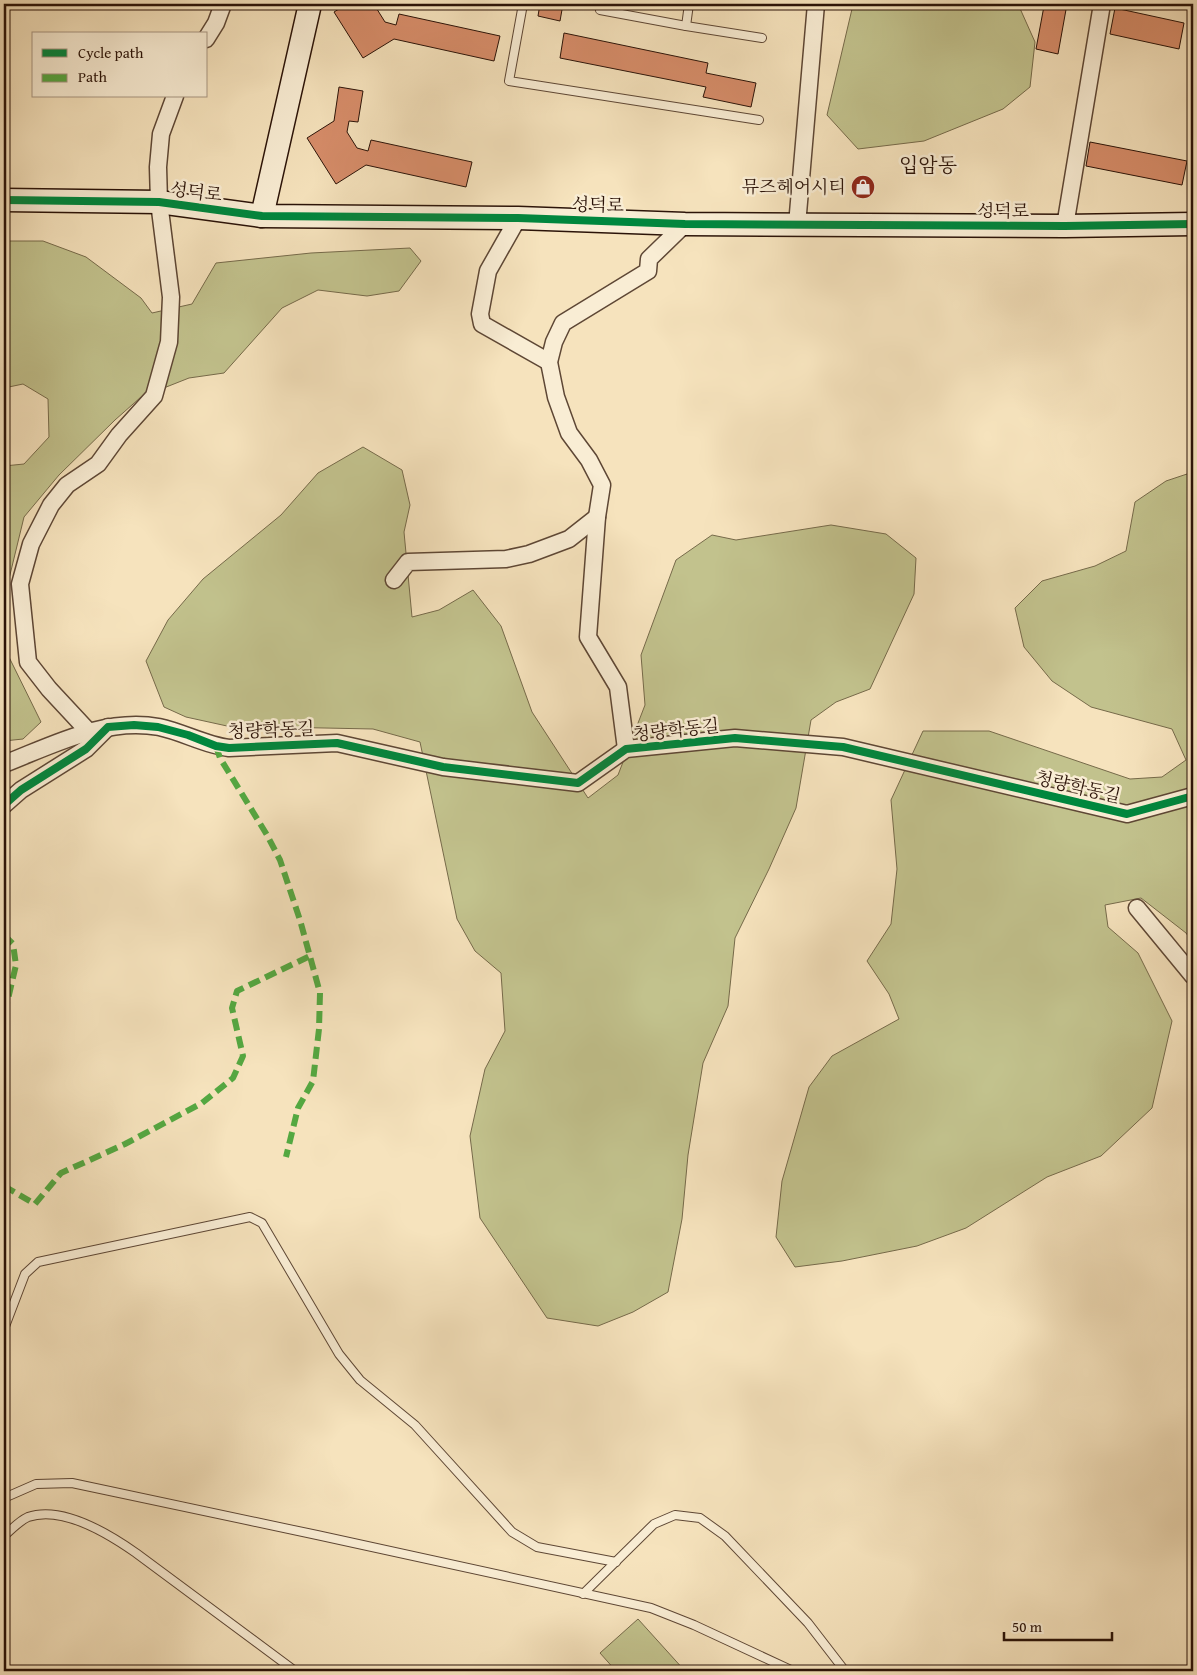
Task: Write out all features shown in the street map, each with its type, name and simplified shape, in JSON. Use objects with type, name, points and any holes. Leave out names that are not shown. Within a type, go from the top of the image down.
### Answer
[{"type":"street","points":[[208,36],[216,23],[223,4]]},
{"type":"street","points":[[262,216],[310,4]]},
{"type":"street","points":[[797,225],[816,4]]},
{"type":"street","points":[[1065,226],[1102,4]]},
{"type":"street","points":[[89,732],[49,689],[28,662],[20,584],[31,544],[51,505],[67,486],[98,464],[119,435],[154,396],[169,342],[171,297],[159,202],[158,167],[161,134],[173,98]]},
{"type":"street","name":"성덕로","points":[[4,200],[159,202],[262,216],[518,218],[685,224],[797,225],[1065,226],[1193,224]]},
{"type":"street","points":[[518,218],[488,271],[480,314],[482,324],[549,362]]},
{"type":"street","points":[[626,750],[618,687],[588,637],[597,517],[602,485],[588,460],[569,433],[556,397],[549,362],[554,342],[563,323],[648,271],[649,259],[685,224]]},
{"type":"street","points":[[394,580],[408,562],[506,559],[530,554],[569,539],[597,517]]},
{"type":"street","name":"청량학동길","points":[[4,764],[89,732],[134,725],[158,727],[188,735],[216,746],[229,748],[337,743],[442,767],[578,783],[626,750],[736,738],[843,747],[1127,814],[1193,796]]},
{"type":"street","points":[[4,805],[21,790],[86,749],[108,728]]},
{"type":"street","points":[[1137,908],[1193,976]]},
{"type":"lane","points":[[523,4],[509,81],[759,120]]},
{"type":"lane","points":[[602,4],[600,10],[762,38]]},
{"type":"lane","points":[[686,26],[689,4]]},
{"type":"lane","points":[[4,1329],[25,1274],[38,1262],[250,1217],[262,1223],[344,1361],[360,1380],[415,1426],[512,1532],[537,1547],[616,1562]]},
{"type":"lane","points":[[4,1498],[36,1484],[72,1483],[651,1608],[694,1625],[794,1671]]},
{"type":"lane","points":[[4,1536],[27,1518],[49,1515],[75,1520],[110,1535],[295,1671]]},
{"type":"lane","points":[[583,1594],[654,1524],[675,1516],[700,1518],[725,1536],[802,1616],[845,1671]]},
{"type":"lane","points":[[1189,1671],[1193,1665]]},
{"type":"green space","points":[[856,4],[1018,4],[1035,42],[1030,87],[1003,109],[924,141],[858,149],[827,115],[852,9]]},
{"type":"green space","points":[[4,241],[43,241],[86,257],[141,298],[152,313],[192,304],[216,263],[311,253],[410,248],[421,261],[399,291],[367,296],[318,290],[282,308],[224,373],[189,378],[141,397],[59,475],[24,517],[8,583],[6,610],[6,651],[41,722],[23,739],[4,741],[4,466],[24,464],[49,437],[48,399],[23,384],[4,388]]},
{"type":"green space","points":[[363,447],[402,470],[410,505],[404,532],[412,617],[439,610],[473,590],[501,626],[532,712],[588,798],[618,775],[645,705],[641,655],[676,560],[712,535],[736,540],[831,525],[886,534],[916,558],[914,594],[870,689],[836,702],[811,720],[796,808],[735,938],[728,1006],[703,1063],[688,1155],[682,1219],[668,1292],[633,1312],[598,1326],[547,1318],[480,1218],[470,1136],[485,1069],[505,1031],[501,973],[475,951],[457,919],[420,742],[373,729],[227,726],[186,717],[164,707],[146,661],[168,620],[203,579],[281,515],[318,473]]},
{"type":"green space","points":[[1193,472],[1193,943],[1186,933],[1141,898],[1105,905],[1108,927],[1138,953],[1172,1021],[1152,1108],[1101,1156],[1047,1177],[966,1228],[917,1246],[842,1261],[795,1267],[776,1237],[782,1181],[809,1087],[832,1056],[899,1019],[889,994],[867,961],[891,924],[897,869],[891,800],[923,731],[989,731],[1130,779],[1162,777],[1186,760],[1172,729],[1091,707],[1052,681],[1024,647],[1015,608],[1042,581],[1095,566],[1126,551],[1135,502],[1166,481]]},
{"type":"green space","points":[[638,1619],[685,1671],[616,1671],[600,1653]]},
{"type":"building","points":[[347,4],[376,4],[375,6],[385,22],[396,25],[399,14],[500,36],[494,61],[394,39],[363,58],[334,12]]},
{"type":"building","points":[[540,4],[563,4],[560,21],[538,16]]},
{"type":"building","points":[[1034,4],[1067,4],[1058,54],[1036,49],[1044,6]]},
{"type":"building","points":[[1115,8],[1184,23],[1179,49],[1110,34]]},
{"type":"building","points":[[564,33],[708,63],[706,73],[756,83],[751,107],[703,97],[706,87],[560,58]]},
{"type":"building","points":[[339,87],[363,91],[358,122],[349,121],[347,132],[357,148],[368,151],[371,140],[472,162],[466,187],[366,165],[336,184],[307,138],[334,121]]},
{"type":"building","points":[[1090,142],[1187,161],[1182,185],[1086,166]]},
{"type":"marked path","points":[[216,746],[220,758],[280,860],[300,920],[320,993],[319,1029],[313,1081],[298,1108],[286,1157]]},
{"type":"marked path","points":[[4,935],[13,944],[16,965],[4,1016]]},
{"type":"marked path","points":[[4,1186],[35,1204],[61,1173],[125,1144],[202,1103],[233,1078],[243,1056],[232,1008],[237,991],[310,956]]},
{"type":"cycle path","points":[[4,200],[159,202],[262,216],[518,218],[685,224],[1065,226],[1193,224]]},
{"type":"cycle path","points":[[4,805],[21,790],[86,749],[108,727],[134,725],[158,727],[188,735],[216,746],[229,748],[337,743],[443,767],[578,783],[626,749],[735,738],[843,747],[1127,814],[1193,796]]},
{"type":"place","name":"뮤즈헤어시티","points":[[863,187]]},
{"type":"district","name":"입암동","points":[[928,165]]}]
